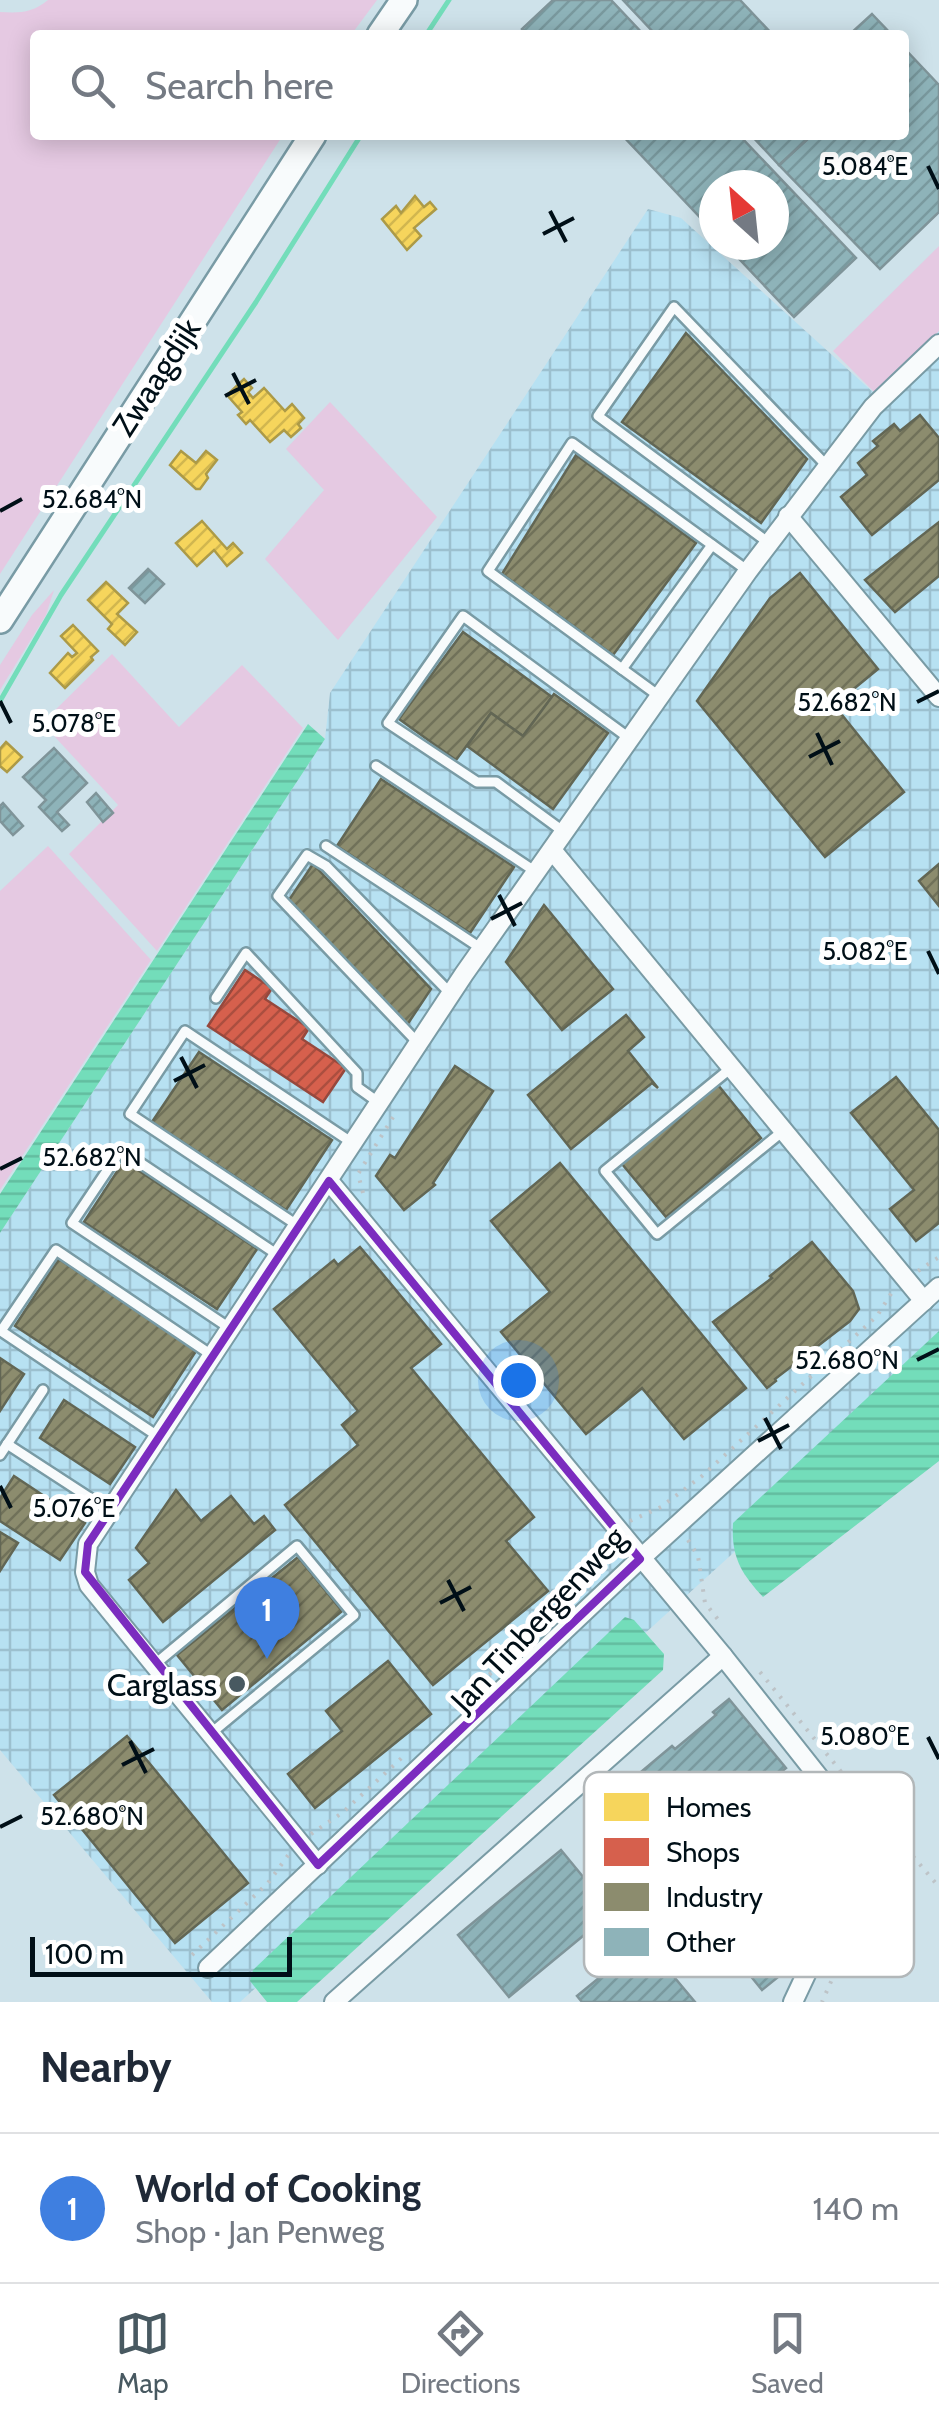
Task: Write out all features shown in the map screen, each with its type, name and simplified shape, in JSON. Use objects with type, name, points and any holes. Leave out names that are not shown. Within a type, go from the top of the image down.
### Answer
[{"type":"street","points":[[383,30],[404,0]]},
{"type":"street","name":"Zwaagdijk","points":[[0,620],[310,140]]},
{"type":"street","points":[[318,1864],[88,1586],[88,1544],[451,994],[748,571],[873,408],[939,344]]},
{"type":"street","points":[[788,516],[939,697]]},
{"type":"street","points":[[552,850],[924,1301]]},
{"type":"street","points":[[329,1182],[815,1772]]},
{"type":"street","name":"Jan Tinbergenweg","points":[[208,1968],[640,1559],[939,1287]]},
{"type":"street","points":[[593,1772],[723,1656]]},
{"type":"street","points":[[334,2002],[584,1780]]},
{"type":"street","points":[[793,2002],[805,1977]]},
{"type":"lane","points":[[769,543],[598,416],[674,307],[827,466]]},
{"type":"lane","points":[[660,696],[488,570],[572,443],[748,571]]},
{"type":"lane","points":[[622,669],[712,545]]},
{"type":"lane","points":[[564,832],[496,782],[476,782],[388,723],[463,616],[630,739]]},
{"type":"lane","points":[[376,766],[536,872]]},
{"type":"lane","points":[[326,846],[482,949]]},
{"type":"lane","points":[[419,1044],[278,896],[306,855],[326,866],[451,994]]},
{"type":"lane","points":[[216,998],[246,953],[358,1073],[357,1087],[380,1103]]},
{"type":"lane","points":[[299,1226],[130,1114],[185,1031],[354,1144]]},
{"type":"lane","points":[[731,1068],[605,1170],[657,1234],[783,1130]]},
{"type":"lane","points":[[231,1329],[72,1223],[82,1208],[121,1150],[280,1256]]},
{"type":"lane","points":[[159,1437],[2,1331],[56,1250],[213,1356]]},
{"type":"lane","points":[[0,1454],[43,1390]]},
{"type":"lane","points":[[7,1444],[110,1511]]},
{"type":"lane","points":[[154,1665],[297,1546],[332,1587],[354,1615],[210,1734]]},
{"type":"path","points":[[363,1192],[358,1174],[402,1103]]},
{"type":"path","name":"Jan Tinbergenweg","points":[[482,1682],[584,1580],[602,1547],[618,1532],[702,1476],[877,1316],[889,1294],[905,1278],[939,1257]]},
{"type":"path","points":[[626,1509],[636,1517]]},
{"type":"path","points":[[192,1955],[268,1883],[300,1842],[342,1814],[413,1748]]},
{"type":"path","points":[[914,1857],[939,1887]]},
{"type":"highlighted area","points":[[329,1181],[640,1559],[318,1865],[85,1572],[88,1544]]},
{"type":"shaded area","points":[[48,0],[377,0],[355,30],[30,30],[30,140],[280,140],[0,574],[0,12],[37,8]]},
{"type":"shaded area","points":[[648,209],[681,218],[699,234],[699,260],[727,260],[875,394],[939,331],[939,1376],[843,1453],[240,2002],[212,2002],[0,1750],[0,1233],[325,739],[330,693]]},
{"type":"shaded area","points":[[939,246],[939,331],[876,394],[833,351]]},
{"type":"shaded area","points":[[330,402],[437,517],[338,640],[265,559],[324,490],[286,449]]},
{"type":"shaded area","points":[[54,590],[46,615],[0,690],[0,665],[32,615]]},
{"type":"shaded area","points":[[112,654],[179,727],[242,665],[303,728],[157,951],[69,854],[118,805],[42,723]]},
{"type":"shaded area","points":[[308,724],[325,739],[0,1233],[0,1194]]},
{"type":"shaded area","points":[[48,846],[151,960],[0,1190],[0,891]]},
{"type":"shaded area","points":[[939,1331],[939,1461],[763,1597],[739,1564],[733,1523]]},
{"type":"shaded area","points":[[625,1617],[634,1620],[664,1654],[663,1670],[297,2002],[267,2002],[250,1981],[253,1970]]},
{"type":"building: Homes","points":[[415,196],[424,207],[430,202],[436,209],[414,228],[421,236],[407,250],[382,219],[396,206],[401,213]]},
{"type":"building: Homes","points":[[244,379],[252,388],[248,392],[253,398],[264,388],[285,411],[292,404],[304,418],[298,424],[301,428],[291,437],[284,430],[270,442],[250,420],[246,424],[238,415],[242,412],[227,395]]},
{"type":"building: Homes","points":[[181,451],[196,463],[206,451],[217,460],[200,489],[170,465]]},
{"type":"building: Homes","points":[[202,521],[227,549],[233,543],[242,553],[227,566],[214,550],[197,566],[176,543]]},
{"type":"building: Homes","points":[[106,582],[128,603],[117,614],[137,632],[125,645],[108,629],[112,624],[88,600]]},
{"type":"building: Homes","points":[[73,625],[98,651],[65,688],[50,673],[68,653],[72,657],[77,653],[61,636]]},
{"type":"building: Homes","points":[[6,742],[22,757],[7,772],[0,766],[0,749]]},
{"type":"building: Shops","points":[[245,970],[272,988],[265,999],[309,1028],[302,1039],[346,1068],[323,1102],[208,1026]]},
{"type":"building: Industry","points":[[686,333],[807,459],[761,523],[622,422]]},
{"type":"building: Industry","points":[[920,415],[939,438],[939,480],[872,535],[841,497],[867,475],[858,463],[878,446],[873,441],[894,424],[900,431]]},
{"type":"building: Industry","points":[[576,455],[696,543],[613,655],[502,574]]},
{"type":"building: Industry","points":[[939,522],[939,576],[895,612],[865,580]]},
{"type":"building: Industry","points":[[800,573],[878,669],[834,705],[904,792],[825,857],[697,701],[770,598]]},
{"type":"building: Industry","points":[[463,632],[552,697],[523,736],[491,713],[456,760],[399,719]]},
{"type":"building: Industry","points":[[554,694],[608,733],[553,809],[467,746],[491,713],[523,736]]},
{"type":"building: Industry","points":[[381,779],[514,867],[470,933],[337,846]]},
{"type":"building: Industry","points":[[313,864],[431,989],[407,1025],[289,900]]},
{"type":"building: Industry","points":[[939,864],[939,906],[919,881]]},
{"type":"building: Industry","points":[[544,905],[613,989],[562,1030],[506,962]]},
{"type":"building: Industry","points":[[626,1015],[644,1037],[628,1051],[658,1088],[652,1083],[571,1149],[528,1095]]},
{"type":"building: Industry","points":[[199,1052],[332,1140],[286,1210],[152,1122]]},
{"type":"building: Industry","points":[[455,1066],[493,1091],[435,1185],[404,1210],[376,1176],[390,1155],[395,1158]]},
{"type":"building: Industry","points":[[896,1077],[939,1130],[939,1223],[916,1241],[890,1209],[914,1190],[851,1113]]},
{"type":"building: Industry","points":[[718,1085],[761,1138],[666,1217],[622,1164]]},
{"type":"building: Industry","points":[[124,1161],[257,1249],[217,1309],[84,1222]]},
{"type":"building: Industry","points":[[560,1163],[746,1388],[684,1439],[642,1388],[586,1434],[501,1332],[550,1292],[491,1221]]},
{"type":"building: Industry","points":[[812,1242],[853,1291],[859,1309],[850,1321],[767,1388],[713,1322]]},
{"type":"building: Industry","points":[[360,1247],[441,1344],[411,1368],[534,1517],[506,1541],[548,1591],[433,1685],[285,1505],[358,1445],[342,1425],[358,1411],[274,1309],[334,1260],[338,1265]]},
{"type":"building: Industry","points":[[59,1259],[196,1351],[153,1417],[15,1326]]},
{"type":"building: Industry","points":[[0,1358],[24,1374],[0,1411]]},
{"type":"building: Industry","points":[[64,1400],[135,1447],[110,1484],[40,1438]]},
{"type":"building: Industry","points":[[14,1476],[85,1523],[60,1560],[0,1521],[0,1498]]},
{"type":"building: Industry","points":[[176,1490],[201,1521],[231,1496],[254,1524],[264,1516],[275,1530],[163,1622],[129,1580],[149,1563],[136,1548]]},
{"type":"building: Industry","points":[[0,1532],[18,1543],[0,1571]]},
{"type":"building: Industry","points":[[298,1557],[342,1611],[222,1710],[177,1655]]},
{"type":"building: Industry","points":[[388,1661],[431,1714],[315,1808],[288,1774],[342,1731],[326,1711]]},
{"type":"building: Industry","points":[[127,1736],[248,1883],[175,1943],[54,1795]]},
{"type":"building: Other","points":[[553,0],[611,0],[639,30],[523,30]]},
{"type":"building: Other","points":[[623,0],[740,0],[768,30],[651,30]]},
{"type":"building: Other","points":[[872,14],[887,30],[854,30]]},
{"type":"building: Other","points":[[909,53],[939,85],[939,212],[880,269],[789,175],[789,170],[779,165],[806,140],[909,140]]},
{"type":"building: Other","points":[[627,140],[744,140],[772,170],[699,170],[699,216]]},
{"type":"building: Other","points":[[756,140],[806,140],[779,165]]},
{"type":"building: Other","points":[[789,188],[856,258],[794,317],[740,260],[789,260]]},
{"type":"building: Other","points":[[148,569],[164,584],[145,603],[129,588]]},
{"type":"building: Other","points":[[54,748],[87,783],[57,812],[69,825],[62,831],[39,807],[46,800],[23,777]]},
{"type":"building: Other","points":[[96,793],[113,813],[103,822],[87,802]]},
{"type":"building: Other","points":[[3,803],[23,826],[13,835],[0,821]]},
{"type":"building: Other","points":[[729,1699],[786,1768],[781,1772],[641,1772],[716,1715],[713,1712]]},
{"type":"building: Other","points":[[561,1850],[584,1878],[584,1935],[509,1997],[458,1935]]},
{"type":"building: Other","points":[[600,1977],[674,1977],[695,2002],[582,2002],[577,1996]]},
{"type":"building: Other","points":[[751,1977],[778,1977],[762,1990]]},
{"type":"waterway","points":[[429,30],[449,0]]},
{"type":"waterway","points":[[0,701],[61,595],[256,302],[358,140]]},
{"type":"place","name":"World of Cooking","points":[[267,1659]]},
{"type":"place","name":"Carglass","points":[[237,1684]]}]
